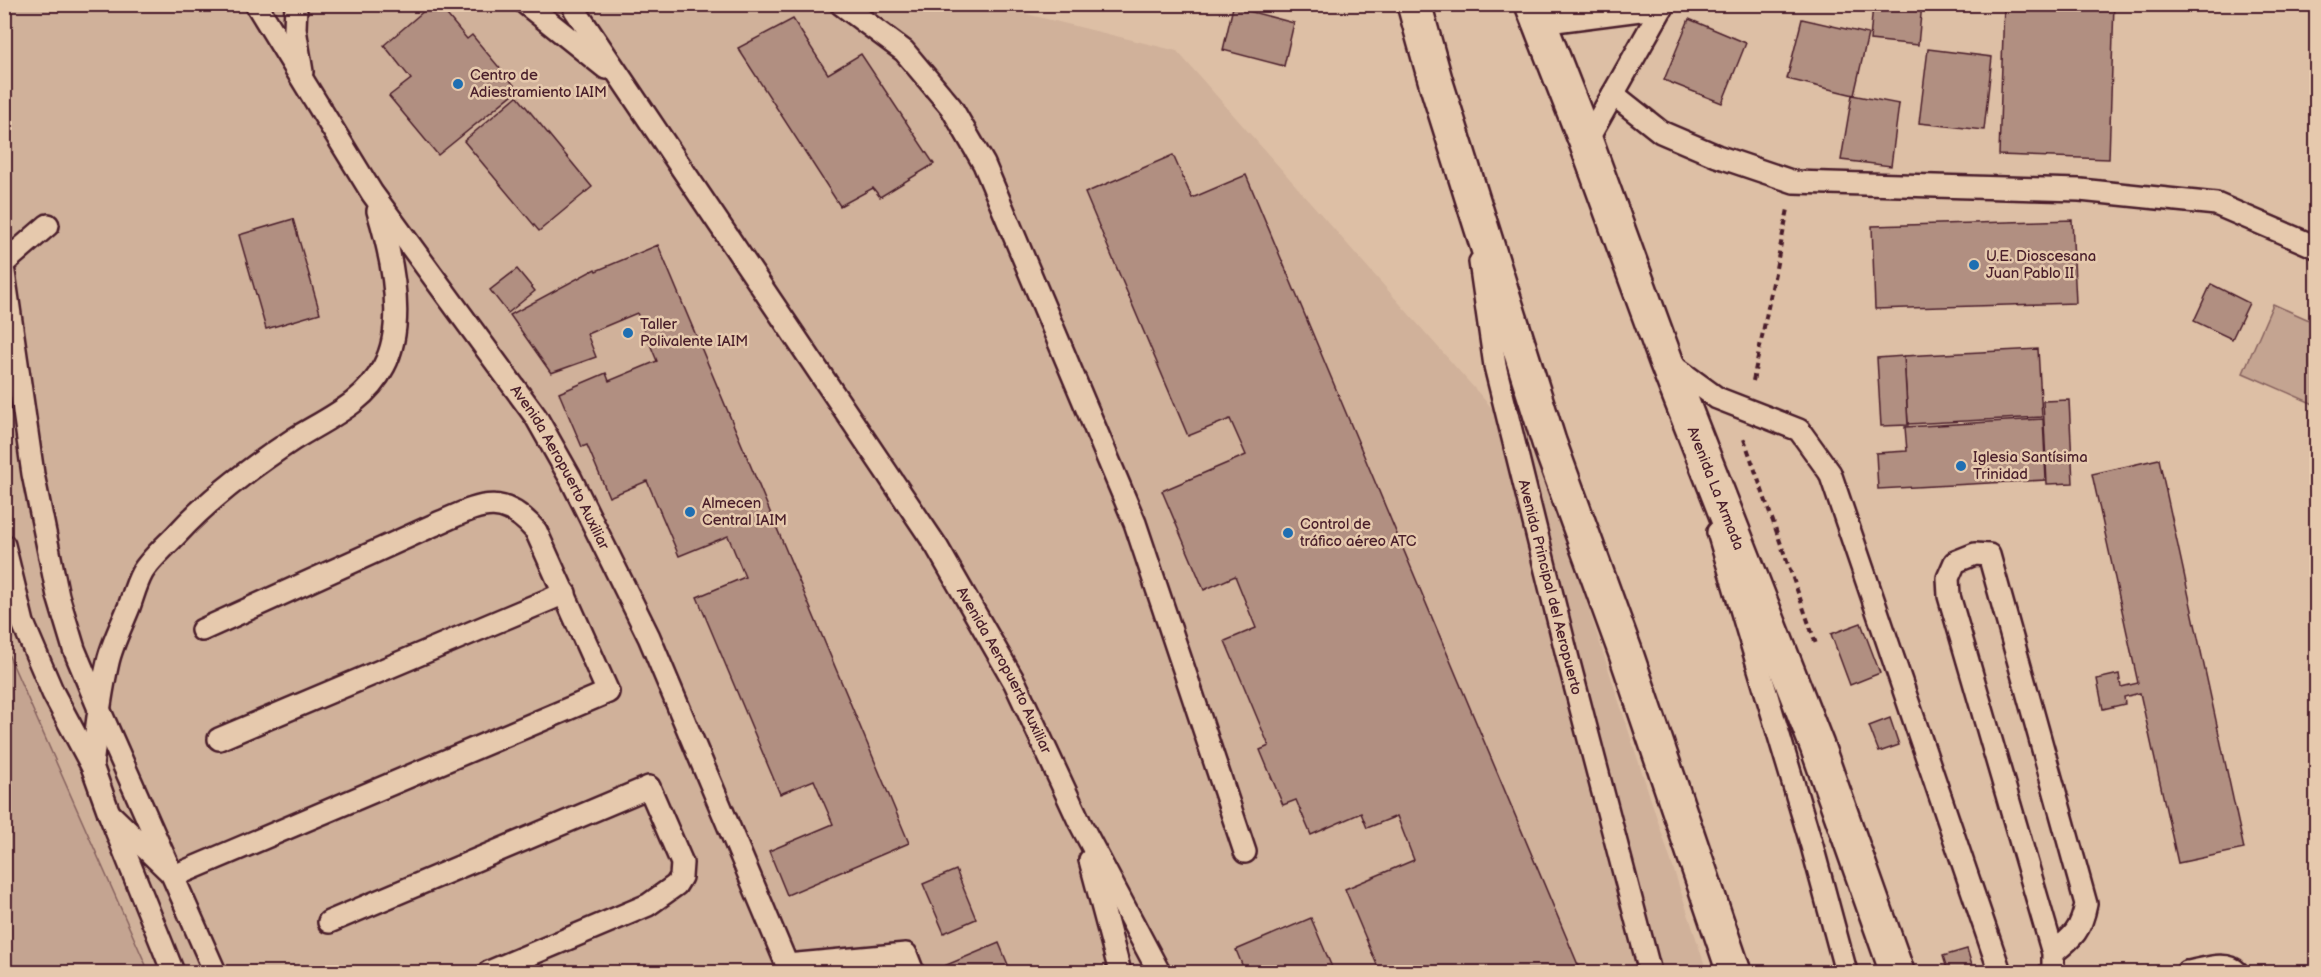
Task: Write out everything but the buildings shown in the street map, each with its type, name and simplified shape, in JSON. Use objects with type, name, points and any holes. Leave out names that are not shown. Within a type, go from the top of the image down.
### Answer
[{"type":"main road","points":[[1414,4],[1471,196],[1549,442],[1625,651],[1734,972]]},
{"type":"main road","name":"Avenida La Armada","points":[[1536,14],[1586,142],[1666,361],[1816,746],[1897,972]]},
{"type":"lane","name":"Avenida Aeropuerto Auxiliar","points":[[256,4],[372,193],[536,417],[571,479],[650,638],[789,969]]},
{"type":"lane","points":[[296,4],[295,28],[305,87]]},
{"type":"lane","points":[[526,4],[623,81]]},
{"type":"lane","points":[[842,4],[904,51],[951,107],[984,164],[1136,523],[1245,852]]},
{"type":"lane","points":[[1536,14],[1664,6]]},
{"type":"lane","points":[[1586,142],[1664,6]]},
{"type":"lane","name":"Avenida Aeropuerto Auxiliar","points":[[567,7],[623,81],[937,548],[1015,683],[1080,823],[1159,972]]},
{"type":"lane","points":[[1613,94],[1661,132],[1717,156],[1794,182],[2080,190],[2216,204],[2316,247]]},
{"type":"lane","points":[[92,765],[108,660],[142,572],[200,509],[269,457],[338,415],[375,381],[386,364],[396,308],[388,242],[372,193]]},
{"type":"lane","name":"Avenida Principal del Aeropuerto","points":[[1471,196],[1494,366],[1650,972]]},
{"type":"lane","points":[[4,262],[48,225]]},
{"type":"lane","points":[[4,273],[33,474],[57,596],[74,649],[99,709],[215,972]]},
{"type":"lane","points":[[1666,361],[1717,398],[1799,430],[1830,473],[2000,972]]},
{"type":"lane","points":[[1666,361],[1812,846],[1846,972]]},
{"type":"lane","points":[[174,876],[608,692],[536,531],[523,516],[511,508],[493,504],[434,525],[202,630]]},
{"type":"lane","points":[[4,545],[23,623],[53,693],[92,765],[173,972]]},
{"type":"lane","points":[[1975,554],[1989,555],[2086,904],[2083,921],[2074,936],[2051,963],[1949,596],[1948,578],[1955,562],[1975,554]]},
{"type":"lane","points":[[219,739],[565,593]]},
{"type":"lane","points":[[328,922],[650,787],[682,863],[681,877],[676,885],[648,905],[489,972]]},
{"type":"lane","points":[[109,813],[174,876]]},
{"type":"lane","points":[[1080,823],[1119,972]]},
{"type":"lane","points":[[789,969],[906,954],[913,972]]},
{"type":"lane","points":[[2187,972],[2224,966],[2238,972]]},
{"type":"path","points":[[1794,182],[1742,434],[1818,647]]},
{"type":"shaded area","points":[[5,4],[986,4],[1177,51],[1542,465],[1707,972],[5,972]]},
{"type":"shaded area","points":[[2273,304],[2316,323],[2316,405],[2243,373]]},
{"type":"shaded area","points":[[5,647],[149,972],[5,972]]},
{"type":"place","name":"Centro de Adiestramiento IAIM","points":[[458,84]]},
{"type":"place","name":"U.E. Dioscesana Juan Pablo II","points":[[1974,265]]},
{"type":"place","name":"Taller Polivalente IAIM","points":[[628,333]]},
{"type":"place","name":"Iglesia Santísima Trinidad","points":[[1961,466]]},
{"type":"place","name":"Almecen Central IAIM","points":[[690,512]]},
{"type":"place","name":"Control de tráfico aéreo ATC","points":[[1288,533]]}]
